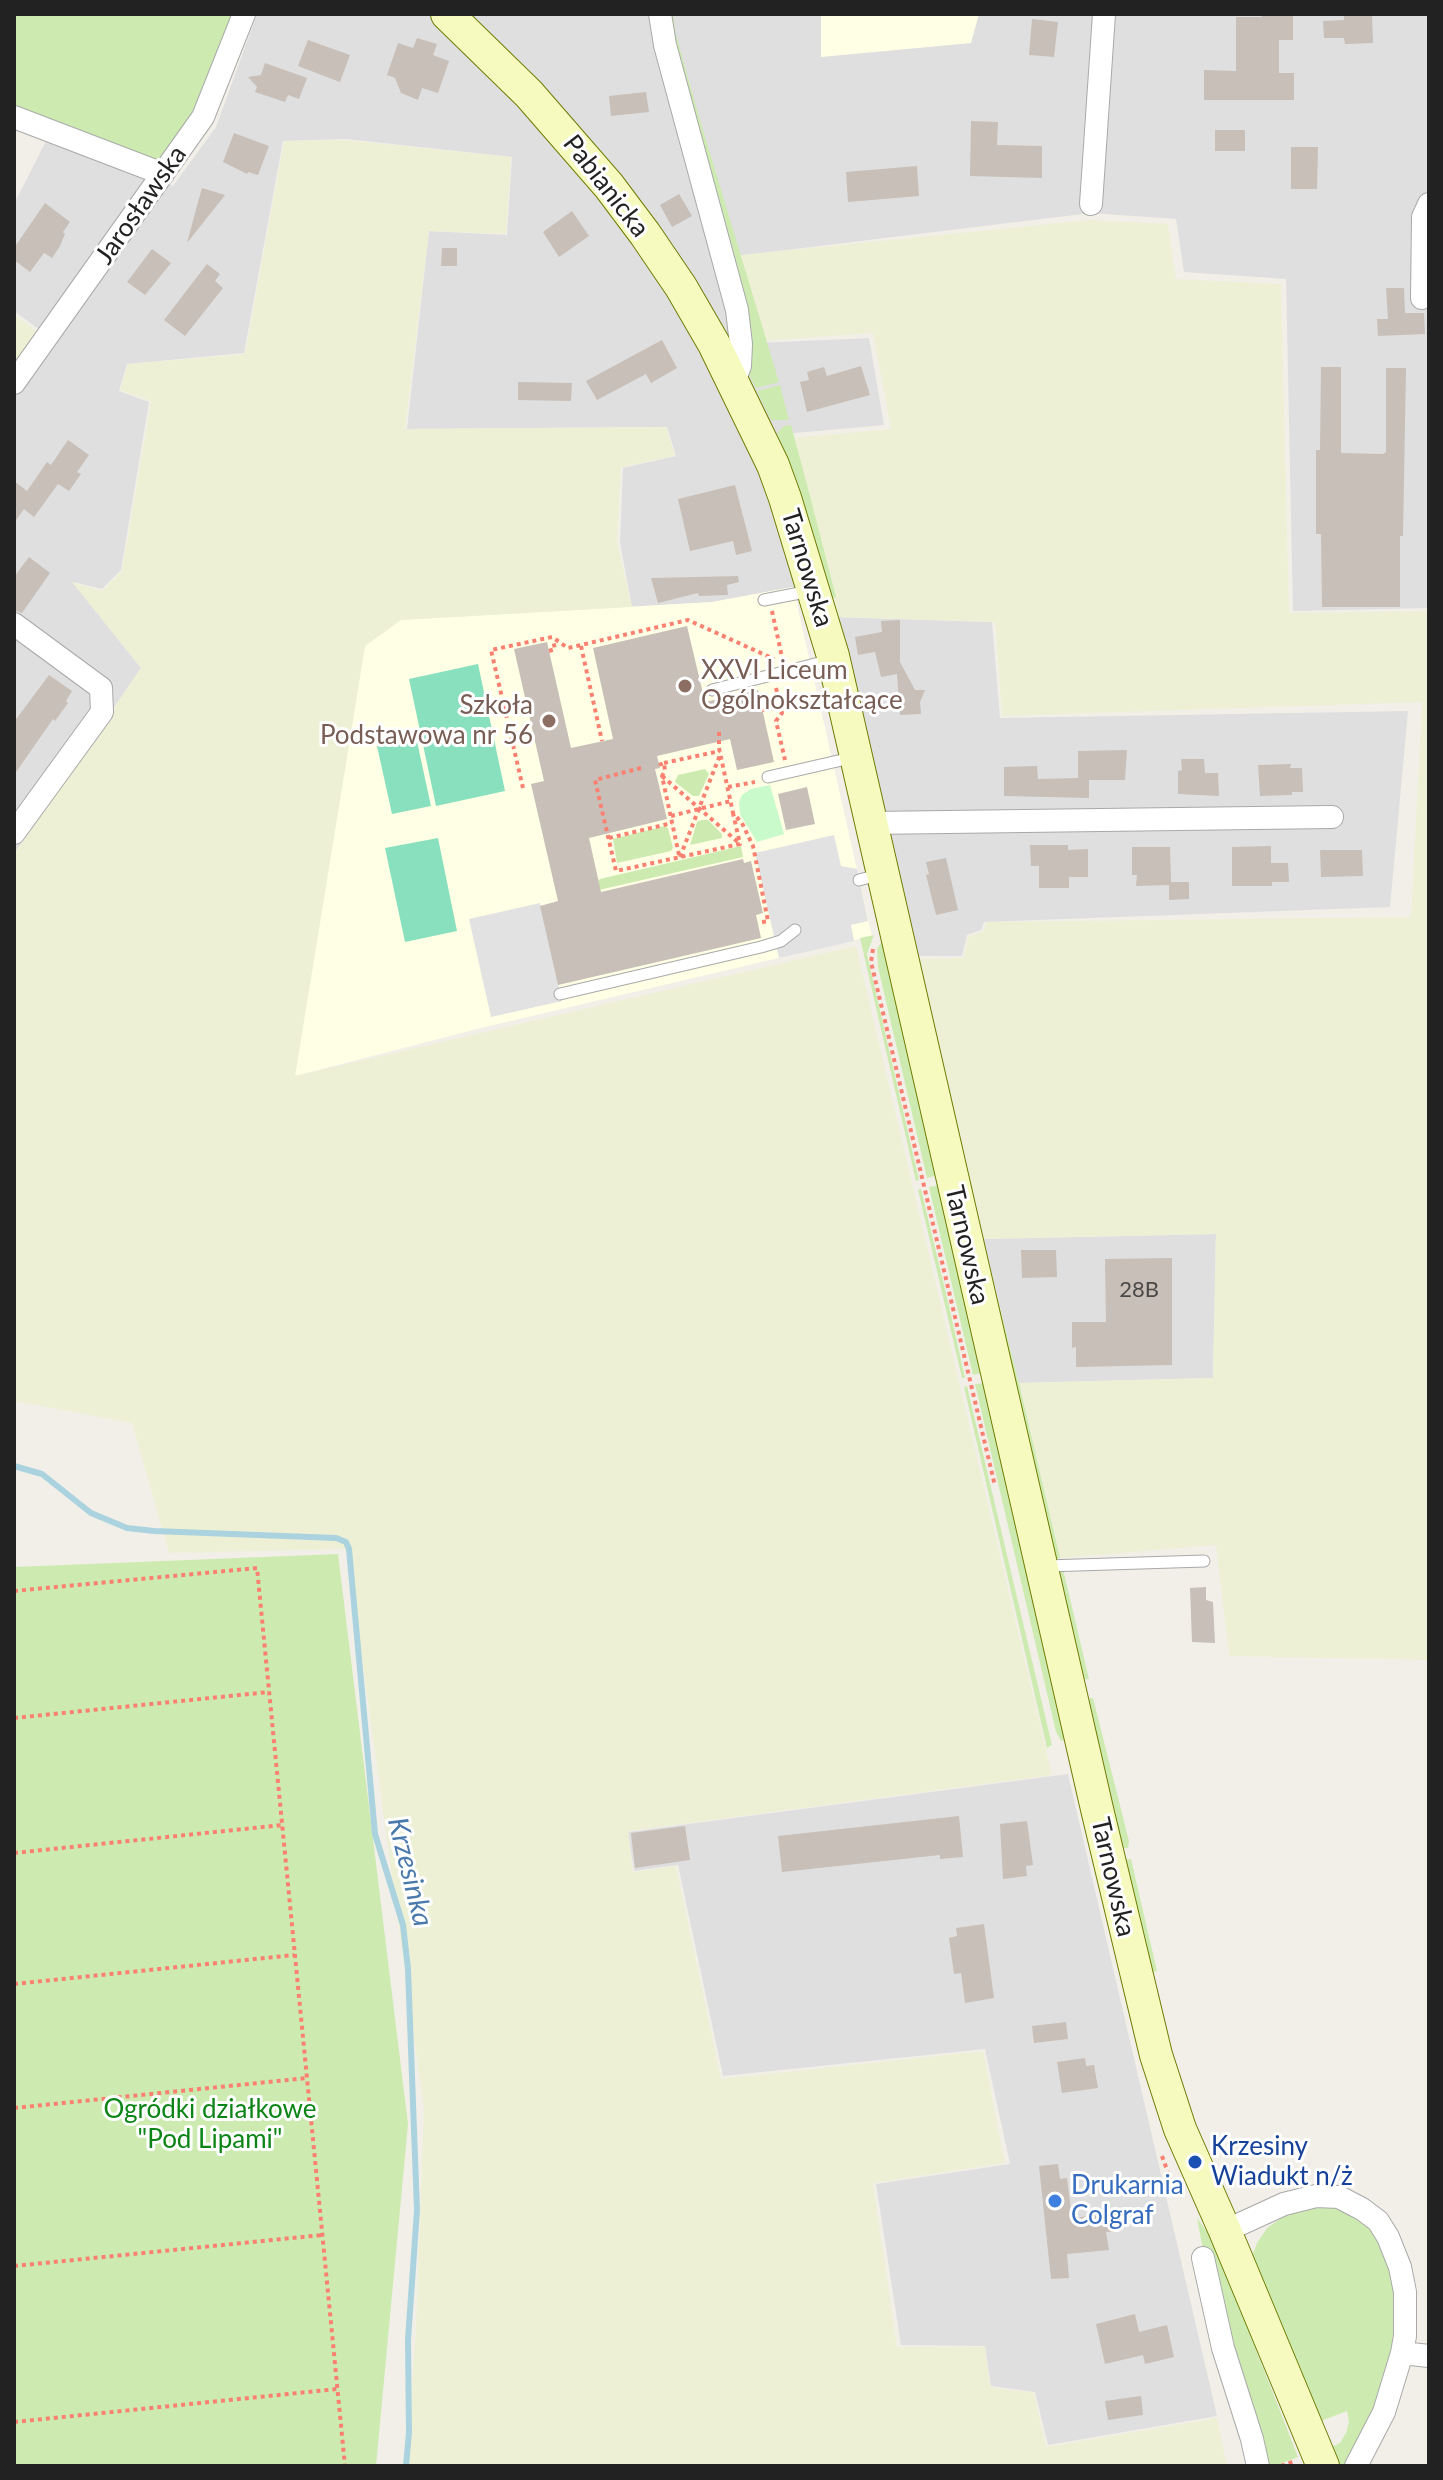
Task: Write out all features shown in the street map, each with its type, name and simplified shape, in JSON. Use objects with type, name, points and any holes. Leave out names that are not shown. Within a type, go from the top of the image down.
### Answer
[{"type":"street","name":"Jarosławska","points":[[14,383],[203,117],[244,14]]},
{"type":"street","name":"Pabianicka","points":[[447,14],[529,94],[609,186],[681,287],[734,382]]},
{"type":"street","points":[[660,14],[665,45],[737,310],[741,344],[740,366],[734,382]]},
{"type":"street","points":[[1091,204],[1104,14]]},
{"type":"street","points":[[14,117],[163,174]]},
{"type":"street","points":[[1422,298],[1423,217],[1429,204]]},
{"type":"street","name":"Tarnowska","points":[[734,382],[773,465],[833,659],[870,823],[871,877],[1041,1566],[1156,2055],[1180,2129],[1225,2231],[1312,2462]]},
{"type":"street","points":[[14,624],[101,688],[102,712],[14,833]]},
{"type":"street","points":[[870,823],[1332,817]]},
{"type":"street","points":[[1225,2231],[1284,2204],[1316,2196],[1339,2197],[1378,2221],[1395,2251],[1406,2317],[1402,2353],[1384,2412],[1356,2466]]},
{"type":"street","points":[[1203,2258],[1223,2348],[1258,2466]]},
{"type":"street","points":[[1402,2353],[1429,2356]]},
{"type":"lane","points":[[766,599],[814,590]]},
{"type":"lane","points":[[712,690],[833,659]]},
{"type":"lane","points":[[768,777],[855,757]]},
{"type":"lane","points":[[560,994],[771,944],[781,941],[795,930]]},
{"type":"lane","points":[[1041,1566],[1204,1561]]},
{"type":"path","points":[[523,788],[491,650],[552,637],[568,648],[688,620],[784,664],[766,599]]},
{"type":"path","points":[[549,651],[555,649],[552,637]]},
{"type":"path","points":[[581,645],[602,741]]},
{"type":"path","points":[[762,710],[781,707],[782,713],[776,721],[788,773]]},
{"type":"path","points":[[719,732],[720,753],[740,844]]},
{"type":"path","points":[[680,857],[662,776],[665,771],[661,764],[720,753]]},
{"type":"path","points":[[680,857],[720,753]]},
{"type":"path","points":[[641,768],[595,780],[616,871],[740,844]]},
{"type":"path","points":[[662,776],[740,844]]},
{"type":"path","points":[[728,787],[768,777]]},
{"type":"path","points":[[671,816],[731,801]]},
{"type":"path","points":[[733,813],[742,823],[753,846],[768,921],[758,923]]},
{"type":"path","points":[[608,838],[672,823]]},
{"type":"path","points":[[14,1591],[257,1568],[345,2466]]},
{"type":"path","points":[[14,1718],[269,1692]]},
{"type":"path","points":[[14,1853],[282,1825]]},
{"type":"path","points":[[14,1984],[295,1955]]},
{"type":"path","points":[[14,2108],[307,2078]]},
{"type":"path","points":[[14,2266],[322,2235]]},
{"type":"path","points":[[14,2422],[337,2389]]},
{"type":"path","points":[[1281,2466],[1312,2462]]},
{"type":"shaded area","points":[[257,14],[1429,14],[1429,608],[1293,611],[1286,279],[1184,272],[1176,219],[1091,213],[737,256],[758,343],[869,338],[884,425],[774,435],[833,617],[992,622],[1000,718],[1408,711],[1390,907],[984,922],[981,930],[967,935],[962,956],[914,956],[809,584],[713,602],[632,607],[620,543],[623,468],[676,456],[667,427],[407,429],[429,231],[507,235],[512,157],[346,139],[283,141],[244,353],[127,364],[119,391],[149,402],[121,570],[102,589],[73,582],[141,668],[14,854],[14,391],[52,339],[14,311],[14,204],[48,137],[173,186],[216,127]]},
{"type":"shaded area","points":[[821,14],[979,14],[971,43],[821,57]]},
{"type":"shaded area","points":[[345,140],[511,157],[506,234],[429,231],[405,429],[666,427],[675,456],[621,467],[617,542],[632,607],[401,620],[365,646],[295,1076],[856,946],[1052,1775],[628,1831],[633,1872],[676,1866],[721,2079],[983,2051],[1005,2163],[873,2183],[897,2347],[985,2347],[990,2387],[1034,2393],[1046,2447],[1217,2418],[1227,2466],[407,2466],[424,2110],[347,1549],[169,1553],[132,1423],[14,1401],[14,854],[141,668],[72,582],[102,591],[122,571],[151,401],[120,390],[128,364],[245,354],[284,141]]},
{"type":"shaded area","points":[[1089,220],[1168,224],[1176,279],[1281,284],[1289,613],[1429,611],[1429,1660],[1229,1656],[1216,1545],[1060,1558],[1019,1383],[1213,1378],[1216,1234],[983,1239],[917,959],[963,958],[969,936],[983,932],[987,922],[1411,917],[1422,702],[1002,716],[995,622],[835,617],[789,438],[891,429],[873,333],[760,341],[741,255]]},
{"type":"shaded area","points":[[14,315],[42,335],[14,375]]},
{"type":"shaded area","points":[[793,587],[872,936],[485,1027],[295,1076],[365,646],[400,620],[712,602]]},
{"type":"shaded area","points":[[834,835],[841,866],[857,869],[868,921],[851,925],[854,941],[779,958],[755,853]]},
{"type":"shaded area","points":[[540,903],[562,1001],[491,1017],[469,919]]},
{"type":"shaded area","points":[[1216,1234],[1213,1378],[1019,1383],[983,1239]]},
{"type":"shaded area","points":[[1068,1774],[1217,2416],[1048,2445],[1035,2392],[991,2386],[985,2346],[901,2345],[876,2184],[1010,2164],[985,2049],[723,2076],[678,1865],[634,1871],[628,1832]]},
{"type":"green space","points":[[14,14],[236,14],[197,114],[161,170],[14,111]]},
{"type":"green space","points":[[667,14],[672,14],[674,19],[697,110],[779,382],[756,388],[748,373]]},
{"type":"green space","points":[[780,385],[789,420],[771,420],[757,391]]},
{"type":"green space","points":[[791,425],[836,597],[833,598],[794,474],[777,433],[784,426]]},
{"type":"green space","points":[[478,664],[505,791],[436,806],[409,679]]},
{"type":"green space","points":[[416,737],[431,806],[392,814],[377,746]]},
{"type":"green space","points":[[705,769],[709,774],[699,796],[693,796],[675,782],[678,775]]},
{"type":"green space","points":[[770,785],[784,834],[757,842],[740,814],[739,802],[742,795],[751,789]]},
{"type":"green space","points":[[708,820],[722,834],[722,838],[690,845],[697,822]]},
{"type":"green space","points":[[665,826],[673,848],[671,851],[617,863],[613,839]]},
{"type":"green space","points":[[438,838],[457,931],[405,942],[385,848]]},
{"type":"green space","points":[[741,846],[743,857],[590,892],[590,888],[600,879]]},
{"type":"green space","points":[[874,935],[867,954],[919,1180],[916,1181],[860,938]]},
{"type":"green space","points":[[882,941],[943,1174],[927,1178],[878,967],[877,949]]},
{"type":"green space","points":[[945,1184],[981,1373],[973,1375],[929,1187]]},
{"type":"green space","points":[[921,1189],[965,1378],[962,1378],[918,1190]]},
{"type":"green space","points":[[996,1292],[1060,1558],[1050,1559],[989,1296]]},
{"type":"green space","points":[[987,1383],[1068,1739],[1061,1741],[1056,1732],[975,1384]]},
{"type":"green space","points":[[967,1386],[1052,1745],[1047,1748],[964,1387]]},
{"type":"green space","name":"Ogródki działkowe \"Pod Lipami\"","points":[[338,1554],[408,2124],[376,2466],[14,2466],[14,1567]]},
{"type":"green space","points":[[1063,1569],[1089,1679],[1078,1680],[1054,1574]]},
{"type":"green space","points":[[1093,1698],[1129,1841],[1128,1848],[1117,1849],[1083,1699]]},
{"type":"green space","points":[[1131,1859],[1157,1971],[1145,1974],[1120,1860]]},
{"type":"green space","points":[[1310,2207],[1337,2208],[1352,2214],[1369,2227],[1387,2255],[1396,2302],[1394,2354],[1368,2426],[1347,2466],[1336,2466],[1329,2448],[1340,2443],[1346,2433],[1349,2422],[1347,2411],[1318,2422],[1250,2261],[1267,2228],[1289,2213]]},
{"type":"green space","points":[[1197,2218],[1213,2240],[1298,2457],[1275,2466],[1264,2466],[1203,2250]]},
{"type":"building","points":[[1262,14],[1293,14],[1293,40],[1279,40],[1279,73],[1294,73],[1294,100],[1204,100],[1204,70],[1236,71],[1236,17],[1262,17]]},
{"type":"building","points":[[1344,14],[1372,14],[1373,43],[1345,44],[1344,38],[1324,38],[1323,21],[1344,20]]},
{"type":"building","points":[[1032,19],[1058,22],[1054,57],[1029,55]]},
{"type":"building","points":[[417,38],[437,44],[433,55],[449,61],[438,93],[422,88],[418,100],[401,93],[395,78],[387,75],[398,43],[413,48]]},
{"type":"building","points":[[308,40],[350,55],[340,82],[298,66]]},
{"type":"building","points":[[265,63],[307,78],[299,99],[288,95],[285,102],[255,92],[257,87],[248,77],[261,75]]},
{"type":"building","points":[[646,92],[649,112],[611,116],[609,96]]},
{"type":"building","points":[[971,121],[998,122],[997,145],[1042,146],[1042,178],[970,176]]},
{"type":"building","points":[[1215,130],[1245,130],[1245,151],[1215,151]]},
{"type":"building","points":[[234,133],[269,146],[258,175],[247,174],[223,162]]},
{"type":"building","points":[[1291,147],[1318,147],[1317,189],[1291,189]]},
{"type":"building","points":[[917,166],[919,196],[848,202],[846,172]]},
{"type":"building","points":[[202,188],[225,195],[187,243],[198,202]]},
{"type":"building","points":[[679,194],[692,216],[672,227],[660,205]]},
{"type":"building","points":[[45,203],[70,222],[52,258],[44,253],[30,272],[14,260],[14,248]]},
{"type":"building","points":[[572,211],[589,236],[559,257],[543,232]]},
{"type":"building","points":[[442,248],[457,248],[457,266],[441,266]]},
{"type":"building","points":[[152,249],[171,263],[145,295],[127,282]]},
{"type":"building","points":[[207,264],[220,274],[215,281],[223,288],[185,336],[164,320]]},
{"type":"building","points":[[1386,288],[1404,288],[1405,313],[1424,313],[1425,334],[1378,336],[1377,319],[1388,319]]},
{"type":"building","points":[[662,340],[677,368],[651,383],[646,374],[597,400],[586,381]]},
{"type":"building","points":[[861,366],[870,395],[807,412],[800,382],[809,380],[807,372],[824,367],[827,376]]},
{"type":"building","points":[[1321,367],[1341,367],[1341,453],[1383,454],[1386,452],[1386,368],[1406,368],[1400,607],[1322,607],[1321,534],[1316,534],[1316,450],[1320,450]]},
{"type":"building","points":[[518,382],[572,383],[571,401],[518,400]]},
{"type":"building","points":[[68,440],[89,455],[77,472],[81,474],[69,491],[58,484],[34,517],[24,509],[14,523],[14,481],[27,491],[47,462],[51,465]]},
{"type":"building","points":[[735,485],[752,551],[736,555],[733,541],[690,551],[678,499]]},
{"type":"building","points":[[29,557],[50,573],[22,613],[14,610],[14,577]]},
{"type":"building","points":[[738,576],[739,582],[727,585],[728,595],[699,596],[698,593],[658,603],[651,578]]},
{"type":"building","points":[[900,620],[900,662],[915,690],[925,690],[920,702],[921,714],[900,715],[897,674],[881,677],[875,652],[858,655],[855,637],[882,632],[881,621]]},
{"type":"building","points":[[687,626],[705,702],[758,690],[774,762],[737,770],[730,739],[657,756],[660,768],[655,769],[667,819],[589,838],[601,892],[743,859],[744,863],[751,861],[763,913],[756,915],[761,938],[558,985],[540,906],[558,901],[531,784],[544,781],[514,649],[547,642],[571,748],[613,739],[593,648]]},
{"type":"building","points":[[49,675],[72,691],[66,701],[68,703],[55,721],[53,719],[14,775],[14,722]]},
{"type":"building","points":[[1127,750],[1125,780],[1089,780],[1089,798],[1004,796],[1004,767],[1037,766],[1038,779],[1078,778],[1078,751]]},
{"type":"building","points":[[1181,759],[1204,759],[1205,773],[1218,773],[1219,796],[1178,794]]},
{"type":"building","points":[[1291,764],[1290,768],[1302,768],[1303,792],[1260,796],[1258,765]]},
{"type":"building","points":[[807,787],[815,824],[786,830],[778,794]]},
{"type":"building","points":[[1030,845],[1068,845],[1068,850],[1088,849],[1088,877],[1069,877],[1069,888],[1039,888],[1039,866],[1031,866]]},
{"type":"building","points":[[1271,846],[1271,863],[1288,863],[1289,882],[1272,882],[1272,886],[1232,886],[1232,847]]},
{"type":"building","points":[[1132,847],[1170,847],[1171,882],[1189,882],[1189,899],[1169,900],[1169,885],[1136,886],[1137,875],[1132,875]]},
{"type":"building","points":[[1320,850],[1362,850],[1363,876],[1321,877]]},
{"type":"building","points":[[946,858],[958,910],[936,915],[926,875],[929,874],[926,862]]},
{"type":"building","points":[[1021,1250],[1056,1250],[1057,1277],[1022,1278]]},
{"type":"building","points":[[1172,1258],[1172,1365],[1076,1367],[1072,1322],[1106,1322],[1105,1259]]},
{"type":"building","points":[[1206,1587],[1206,1600],[1213,1602],[1215,1643],[1192,1642],[1190,1588]]},
{"type":"building","points":[[959,1816],[963,1857],[940,1859],[940,1855],[782,1872],[778,1836]]},
{"type":"building","points":[[1027,1821],[1033,1865],[1026,1866],[1027,1876],[1003,1879],[1000,1824]]},
{"type":"building","points":[[685,1826],[690,1860],[635,1868],[631,1833]]},
{"type":"building","points":[[984,1924],[994,1998],[965,2003],[961,1973],[954,1974],[949,1938],[957,1936],[956,1928]]},
{"type":"building","points":[[1066,2022],[1068,2039],[1034,2043],[1032,2026]]},
{"type":"building","points":[[1085,2058],[1086,2066],[1094,2065],[1098,2088],[1062,2093],[1057,2062]]},
{"type":"building","name":"Drukarnia Colgraf","points":[[1058,2164],[1060,2179],[1067,2178],[1072,2218],[1118,2213],[1120,2231],[1106,2232],[1109,2250],[1067,2254],[1069,2278],[1051,2279],[1039,2166]]},
{"type":"building","points":[[1135,2314],[1139,2332],[1167,2325],[1174,2357],[1145,2364],[1143,2355],[1105,2364],[1096,2324]]},
{"type":"building","points":[[1141,2396],[1143,2415],[1108,2420],[1105,2401]]},
{"type":"waterway","name":"Krzesinka","points":[[14,1466],[42,1474],[91,1513],[127,1528],[336,1538],[346,1542],[349,1549],[375,1834],[403,1925],[408,1969],[417,2210],[408,2340],[409,2432],[406,2466]]},
{"type":"place","name":"XXVI Liceum Ogólnokształcące","points":[[685,686]]},
{"type":"place","name":"Szkoła Podstawowa nr 56","points":[[549,721]]},
{"type":"place","name":"Krzesiny Wiadukt n/ż","points":[[1195,2162]]},
{"type":"place","name":"Drukarnia Colgraf","points":[[1055,2201]]}]
